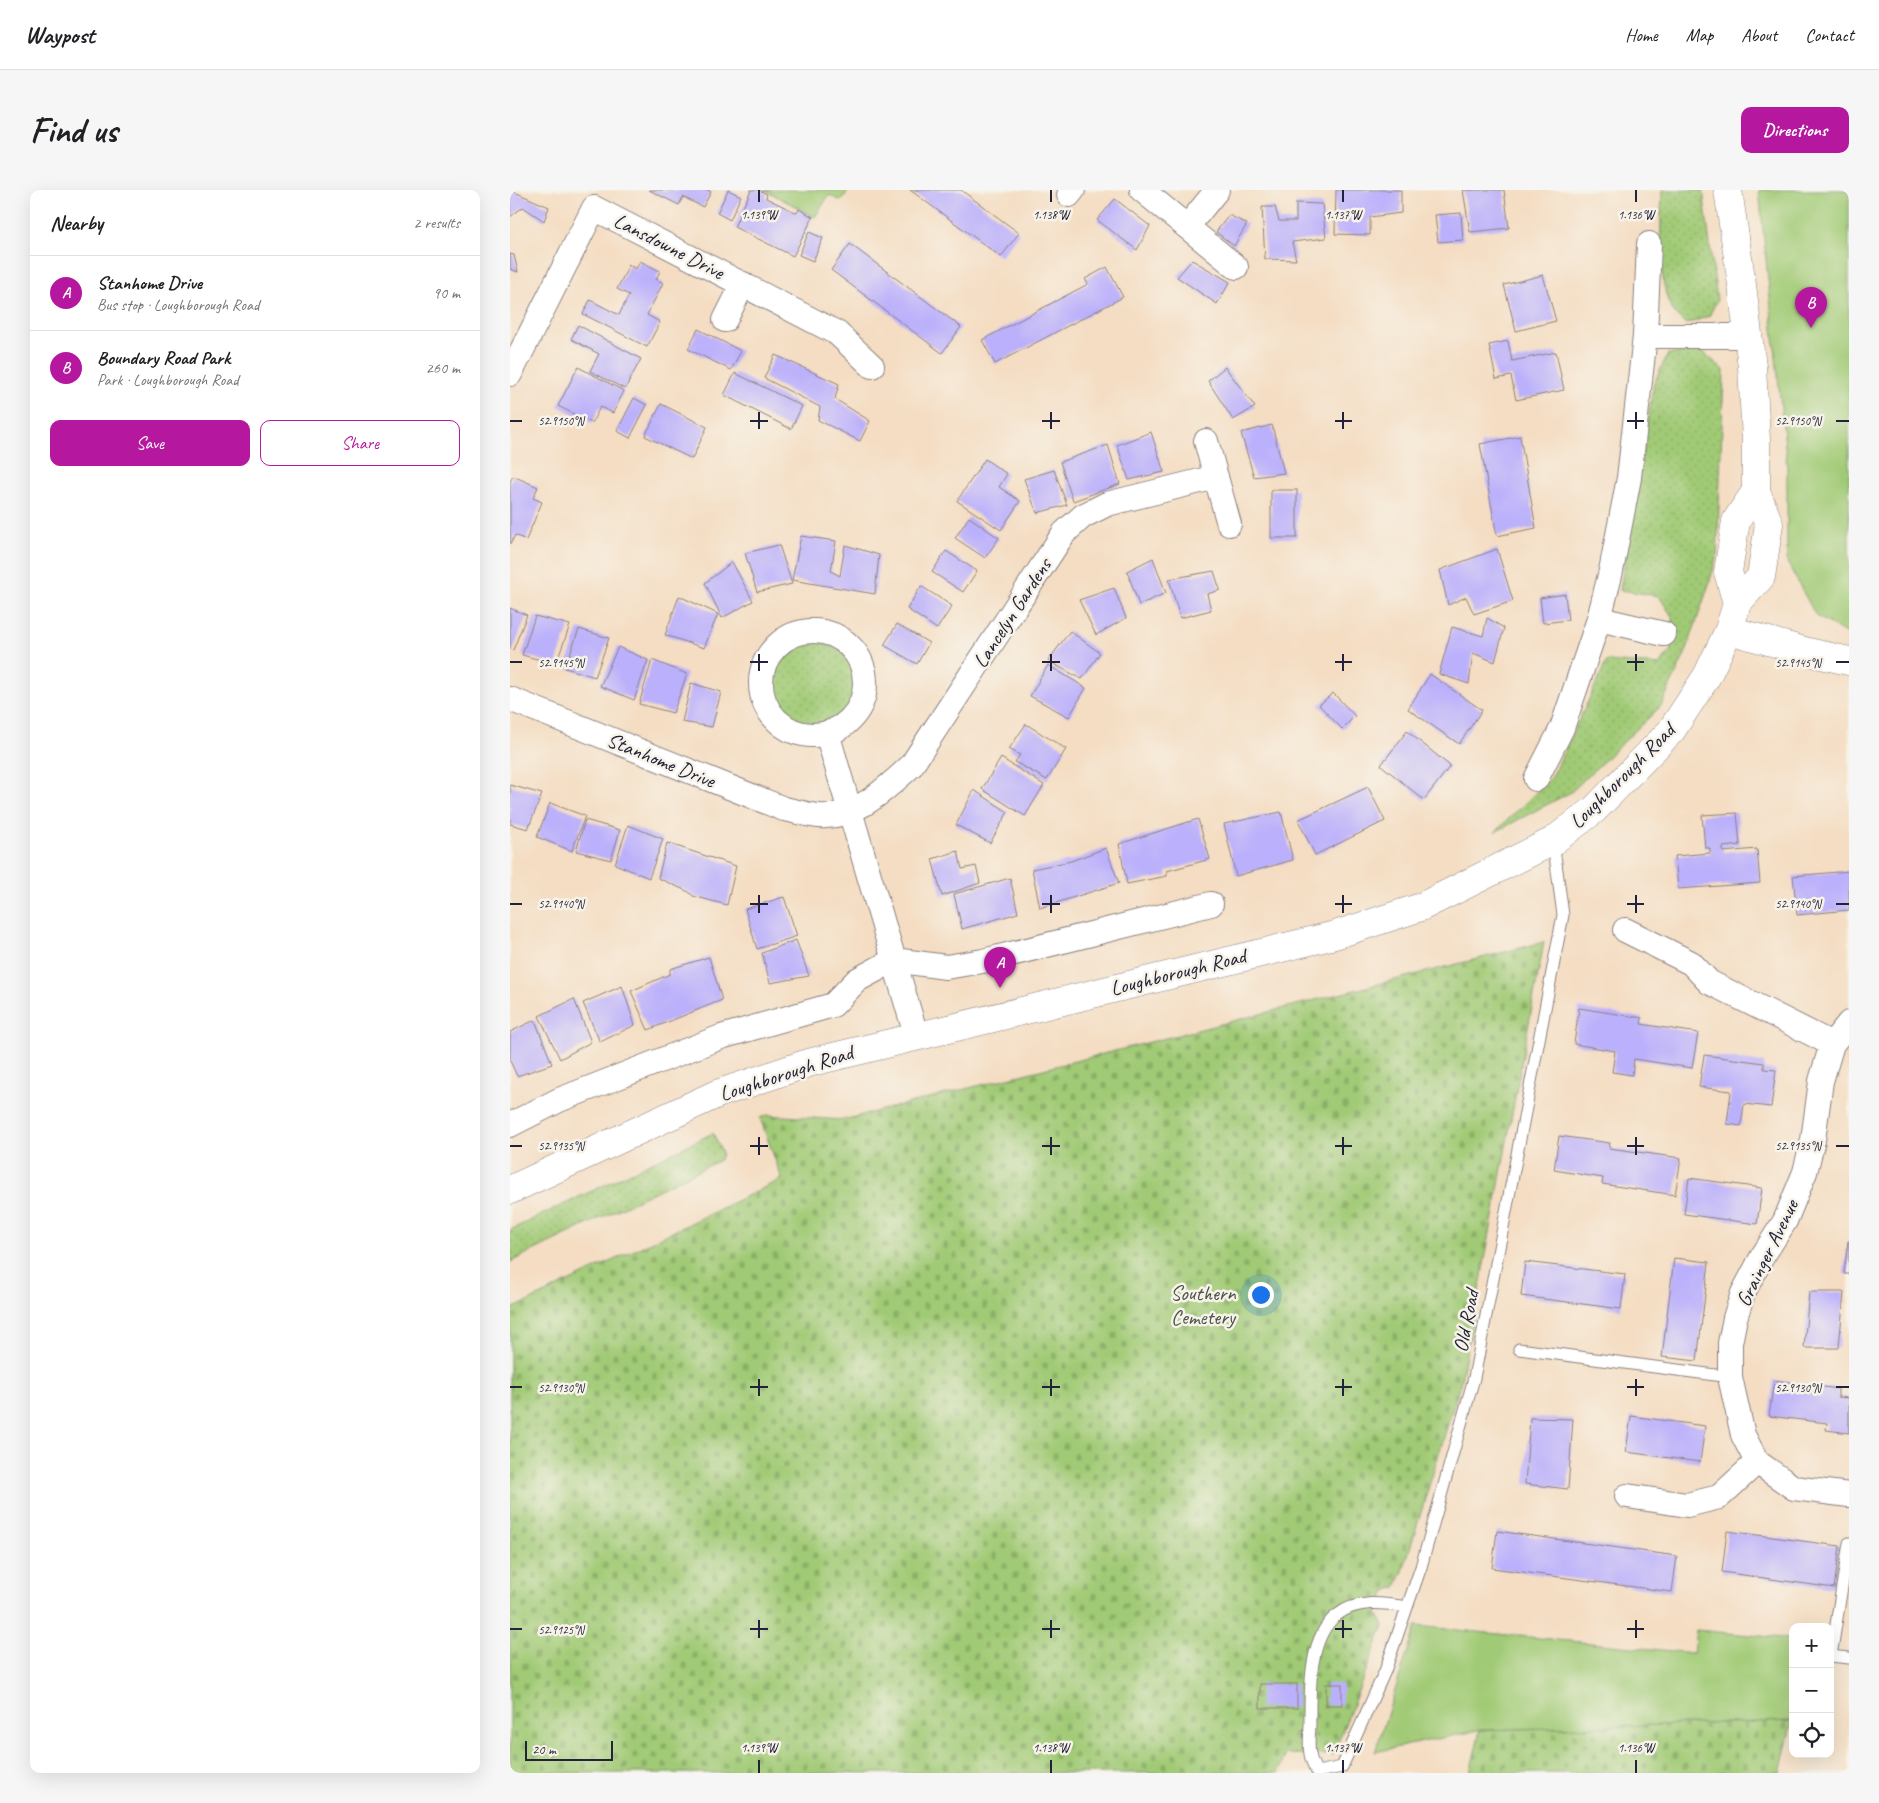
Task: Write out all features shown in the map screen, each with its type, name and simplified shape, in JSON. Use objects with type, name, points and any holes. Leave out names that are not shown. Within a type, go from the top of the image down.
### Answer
[{"type":"main road","name":"Loughborough Road","points":[[510,1190],[717,1094],[808,1063],[916,1035],[1335,934],[1421,907],[1553,841],[1594,810],[1671,731],[1707,676],[1729,630],[1737,603],[1761,577],[1769,524],[1756,491],[1755,400],[1749,336],[1728,190]]},
{"type":"main road","points":[[1729,630],[1808,652],[1849,661]]},
{"type":"street","points":[[1142,190],[1236,267]]},
{"type":"street","points":[[1187,227],[1218,190]]},
{"type":"street","name":"Lansdowne Drive","points":[[510,374],[599,199],[743,284],[837,333],[872,366]]},
{"type":"street","points":[[1536,779],[1562,728],[1599,619],[1610,572],[1629,478],[1645,336],[1649,244]]},
{"type":"street","name":"Lansdowne Drive","points":[[725,320],[743,284]]},
{"type":"street","points":[[1645,336],[1749,336]]},
{"type":"street","points":[[1206,442],[1229,524]]},
{"type":"street","name":"Lancelyn Gardens","points":[[850,812],[882,791],[911,766],[1064,533],[1083,516],[1107,504],[1216,477]]},
{"type":"street","points":[[1599,619],[1664,634]]},
{"type":"street","points":[[808,630],[826,632],[841,639],[854,650],[863,665],[866,682],[863,699],[855,715],[842,726],[827,733],[810,735],[801,733],[793,731],[778,722],[768,708],[762,692],[761,675],[767,658],[777,645],[784,640],[792,635],[808,630]]},
{"type":"street","name":"Stanhome Drive","points":[[510,700],[784,809],[820,816],[850,812]]},
{"type":"street","points":[[827,733],[916,1035]]},
{"type":"street","points":[[510,1125],[559,1100],[721,1037],[833,1005],[858,980],[894,960],[946,967],[974,962],[1211,904]]},
{"type":"street","points":[[1624,930],[1691,963],[1709,982],[1832,1044]]},
{"type":"street","name":"Grainger Avenue","points":[[1849,1023],[1832,1044],[1821,1080],[1813,1140],[1805,1172],[1785,1221],[1762,1257],[1743,1293],[1735,1318],[1730,1344],[1730,1377],[1743,1435],[1758,1462],[1794,1488],[1849,1495]]},
{"type":"street","points":[[1627,1496],[1687,1505],[1719,1497],[1758,1462]]},
{"type":"lane","name":"Old Road","points":[[1316,1772],[1342,1767],[1385,1671],[1422,1567],[1474,1378],[1563,915],[1553,841]]},
{"type":"lane","points":[[1519,1349],[1730,1377]]},
{"type":"lane","points":[[1834,1637],[1849,1543]]},
{"type":"lane","points":[[1316,1772],[1310,1754],[1310,1676],[1325,1628],[1337,1615],[1353,1606],[1381,1603],[1407,1607]]},
{"type":"lane","points":[[1834,1656],[1849,1658]]},
{"type":"green space","points":[[765,190],[849,190],[841,201],[829,195],[815,217]]},
{"type":"green space","points":[[1662,190],[1703,190],[1717,300],[1709,316],[1687,324],[1671,308],[1664,282],[1661,250]]},
{"type":"green space","points":[[1759,190],[1849,190],[1849,635],[1816,616],[1787,562],[1787,466]]},
{"type":"green space","points":[[1703,352],[1724,370],[1717,555],[1686,652],[1661,706],[1571,792],[1495,832],[1552,777],[1607,661],[1660,665],[1671,650],[1673,618],[1659,596],[1620,590],[1654,383],[1668,354]]},
{"type":"green space","points":[[814,642],[830,646],[843,654],[851,667],[855,683],[851,699],[843,712],[830,720],[814,724],[798,720],[785,712],[777,699],[773,683],[777,667],[785,654],[798,646]]},
{"type":"green space","name":"Southern Cemetery","points":[[1544,942],[1460,1385],[1403,1571],[1396,1587],[1386,1591],[1377,1614],[1384,1625],[1333,1755],[1286,1754],[1278,1773],[510,1773],[510,1310],[782,1179],[760,1118],[768,1115],[843,1120]]},
{"type":"green space","points":[[713,1133],[722,1153],[720,1160],[510,1262],[510,1230]]},
{"type":"green space","points":[[1416,1626],[1693,1653],[1696,1630],[1789,1639],[1789,1721],[1480,1730],[1375,1752]]},
{"type":"green space","points":[[1789,1721],[1789,1734],[1780,1773],[1470,1773],[1480,1730]]},
{"type":"building","points":[[510,190],[549,207],[544,221],[523,207],[510,217]]},
{"type":"building","points":[[649,190],[708,190],[711,192],[703,207],[683,197],[679,205]]},
{"type":"building","points":[[728,190],[741,196],[730,220],[717,213]]},
{"type":"building","points":[[751,190],[759,190],[767,194],[766,198],[797,213],[799,209],[813,217],[793,256],[734,227]]},
{"type":"building","points":[[910,190],[961,190],[1019,233],[1001,257]]},
{"type":"building","points":[[1336,190],[1401,190],[1401,213],[1370,217],[1370,235],[1335,234]]},
{"type":"building","points":[[1463,190],[1504,190],[1509,228],[1470,232]]},
{"type":"building","points":[[1115,199],[1150,226],[1137,250],[1097,220]]},
{"type":"building","points":[[1296,203],[1322,204],[1326,238],[1292,242],[1296,260],[1265,259],[1262,207],[1275,207],[1279,221],[1296,221]]},
{"type":"building","points":[[1461,213],[1463,240],[1438,242],[1435,215]]},
{"type":"building","points":[[1229,215],[1247,224],[1234,246],[1216,232]]},
{"type":"building","points":[[809,232],[823,238],[813,261],[799,255]]},
{"type":"building","points":[[850,244],[961,327],[942,353],[831,270]]},
{"type":"building","points":[[510,254],[514,255],[518,272],[510,269]]},
{"type":"building","points":[[1192,260],[1230,282],[1217,304],[1177,277]]},
{"type":"building","points":[[640,261],[660,271],[656,279],[663,283],[647,315],[660,322],[647,347],[583,314],[590,300],[619,315],[629,295],[617,289],[629,265],[636,269]]},
{"type":"building","points":[[1107,267],[1123,297],[995,364],[982,340],[1088,284],[1085,279]]},
{"type":"building","points":[[1543,275],[1556,321],[1516,331],[1504,285]]},
{"type":"building","points":[[578,325],[641,359],[625,389],[590,371],[599,354],[571,339]]},
{"type":"building","points":[[698,329],[741,351],[731,370],[688,349]]},
{"type":"building","points":[[1508,341],[1512,361],[1556,352],[1564,390],[1516,400],[1511,376],[1496,379],[1489,345]]},
{"type":"building","points":[[775,355],[839,384],[835,399],[870,421],[860,441],[818,420],[820,407],[764,378]]},
{"type":"building","points":[[578,367],[624,391],[613,413],[600,407],[592,423],[558,406]]},
{"type":"building","points":[[1225,367],[1255,407],[1233,420],[1208,381]]},
{"type":"building","points":[[735,373],[802,406],[791,429],[724,395]]},
{"type":"building","points":[[634,398],[647,405],[630,438],[617,431]]},
{"type":"building","points":[[661,404],[707,427],[692,459],[645,436]]},
{"type":"building","points":[[1272,425],[1284,473],[1254,477],[1241,433]]},
{"type":"building","points":[[1151,432],[1164,472],[1129,480],[1117,445]]},
{"type":"building","points":[[1520,436],[1536,528],[1497,536],[1480,444]]},
{"type":"building","points":[[1108,445],[1120,484],[1073,501],[1060,462]]},
{"type":"building","points":[[985,459],[1007,474],[999,487],[1020,501],[1001,530],[957,501]]},
{"type":"building","points":[[1054,470],[1067,505],[1037,513],[1024,479]]},
{"type":"building","points":[[513,476],[538,487],[533,498],[542,502],[526,540],[515,535],[510,543],[510,482]]},
{"type":"building","points":[[1271,490],[1297,490],[1297,538],[1271,538]]},
{"type":"building","points":[[969,517],[999,538],[985,558],[955,538]]},
{"type":"building","points":[[801,536],[836,541],[831,571],[840,576],[845,545],[879,555],[875,594],[792,580]]},
{"type":"building","points":[[779,545],[792,584],[757,592],[745,553]]},
{"type":"building","points":[[1497,549],[1513,601],[1474,614],[1466,597],[1448,605],[1440,570]]},
{"type":"building","points":[[946,551],[977,571],[963,592],[932,572]]},
{"type":"building","points":[[1153,558],[1166,593],[1139,605],[1127,571]]},
{"type":"building","points":[[732,562],[753,601],[722,618],[705,583]]},
{"type":"building","points":[[1214,571],[1220,590],[1207,594],[1211,610],[1180,618],[1169,579]]},
{"type":"building","points":[[921,586],[952,606],[937,629],[907,609]]},
{"type":"building","points":[[1114,588],[1126,618],[1096,635],[1079,600]]},
{"type":"building","points":[[1565,594],[1568,620],[1543,623],[1540,598]]},
{"type":"building","points":[[679,596],[718,614],[704,648],[665,635]]},
{"type":"building","points":[[510,608],[527,615],[513,650],[510,649]]},
{"type":"building","points":[[535,616],[570,625],[556,664],[522,655]]},
{"type":"building","points":[[1487,618],[1504,628],[1495,662],[1473,653],[1469,684],[1439,674],[1452,627],[1483,636]]},
{"type":"building","points":[[897,624],[929,643],[917,664],[884,645]]},
{"type":"building","points":[[579,629],[609,638],[595,677],[565,668]]},
{"type":"building","points":[[1070,631],[1100,653],[1082,679],[1048,661]]},
{"type":"building","points":[[618,647],[648,660],[634,700],[600,686]]},
{"type":"building","points":[[652,660],[687,674],[673,713],[639,704]]},
{"type":"building","points":[[1048,665],[1086,688],[1069,717],[1030,696]]},
{"type":"building","points":[[1430,674],[1482,710],[1459,744],[1408,709]]},
{"type":"building","points":[[691,683],[721,692],[712,727],[682,722]]},
{"type":"building","points":[[1333,693],[1355,716],[1342,729],[1319,705]]},
{"type":"building","points":[[1026,724],[1066,749],[1047,780],[1015,762],[1020,755],[1009,749]]},
{"type":"building","points":[[1407,731],[1450,766],[1424,800],[1381,765]]},
{"type":"building","points":[[1001,758],[1044,785],[1025,816],[982,789]]},
{"type":"building","points":[[510,785],[542,794],[528,829],[510,824]]},
{"type":"building","points":[[1368,787],[1385,821],[1315,855],[1298,820]]},
{"type":"building","points":[[974,790],[1008,812],[990,843],[956,825]]},
{"type":"building","points":[[550,803],[585,816],[572,851],[537,837]]},
{"type":"building","points":[[1281,812],[1293,860],[1236,876],[1224,824]]},
{"type":"building","points":[[1737,813],[1740,845],[1723,847],[1723,852],[1757,849],[1760,883],[1678,889],[1675,856],[1710,853],[1710,848],[1705,848],[1702,815]]},
{"type":"building","points":[[1198,819],[1210,859],[1167,871],[1167,876],[1127,884],[1119,844]]},
{"type":"building","points":[[585,820],[620,830],[611,860],[576,851]]},
{"type":"building","points":[[628,825],[663,839],[649,878],[615,864]]},
{"type":"building","points":[[667,843],[736,866],[727,905],[693,896],[689,892],[658,878]]},
{"type":"building","points":[[1106,848],[1119,883],[1040,908],[1032,869],[1071,861]]},
{"type":"building","points":[[958,851],[962,869],[976,866],[980,883],[942,896],[932,859]]},
{"type":"building","points":[[1849,871],[1849,910],[1797,915],[1793,876]]},
{"type":"building","points":[[1010,878],[1018,913],[962,929],[954,894]]},
{"type":"building","points":[[784,897],[797,936],[757,949],[745,909]]},
{"type":"building","points":[[796,940],[809,976],[770,983],[762,953]]},
{"type":"building","points":[[709,957],[722,1000],[648,1030],[631,991],[670,974],[670,969]]},
{"type":"building","points":[[622,986],[635,1025],[600,1042],[583,1003]]},
{"type":"building","points":[[574,999],[591,1042],[560,1059],[539,1016]]},
{"type":"building","points":[[1579,1008],[1642,1018],[1641,1024],[1698,1033],[1692,1068],[1634,1059],[1632,1075],[1612,1072],[1615,1051],[1574,1044]]},
{"type":"building","points":[[535,1020],[552,1064],[517,1076],[510,1061],[510,1032]]},
{"type":"building","points":[[1704,1055],[1764,1063],[1764,1069],[1776,1070],[1771,1107],[1744,1104],[1741,1126],[1727,1124],[1731,1091],[1699,1087]]},
{"type":"building","points":[[1559,1136],[1610,1143],[1609,1148],[1681,1158],[1675,1195],[1602,1184],[1603,1178],[1554,1170]]},
{"type":"building","points":[[1689,1178],[1762,1188],[1757,1224],[1684,1214]]},
{"type":"building","points":[[1848,1241],[1849,1274],[1844,1274]]},
{"type":"building","points":[[1674,1258],[1709,1262],[1697,1361],[1662,1357]]},
{"type":"building","points":[[1525,1262],[1625,1274],[1621,1309],[1521,1296]]},
{"type":"building","points":[[1809,1292],[1844,1292],[1839,1348],[1804,1348]]},
{"type":"building","points":[[1774,1380],[1838,1389],[1838,1397],[1849,1398],[1849,1433],[1826,1430],[1827,1423],[1769,1416]]},
{"type":"building","points":[[1631,1416],[1705,1426],[1700,1462],[1626,1452]]},
{"type":"building","points":[[1530,1418],[1573,1419],[1568,1489],[1525,1484]]},
{"type":"building","points":[[1497,1531],[1677,1556],[1672,1592],[1492,1568]]},
{"type":"building","points":[[1727,1531],[1840,1546],[1834,1588],[1722,1572]]},
{"type":"building","points":[[1260,1684],[1297,1684],[1297,1708],[1260,1708]]},
{"type":"building","points":[[1326,1684],[1342,1684],[1342,1705],[1326,1705]]},
{"type":"place","name":"Boundary Road Park","points":[[1811,328]]},
{"type":"place","name":"Stanhome Drive","points":[[1000,988]]}]
